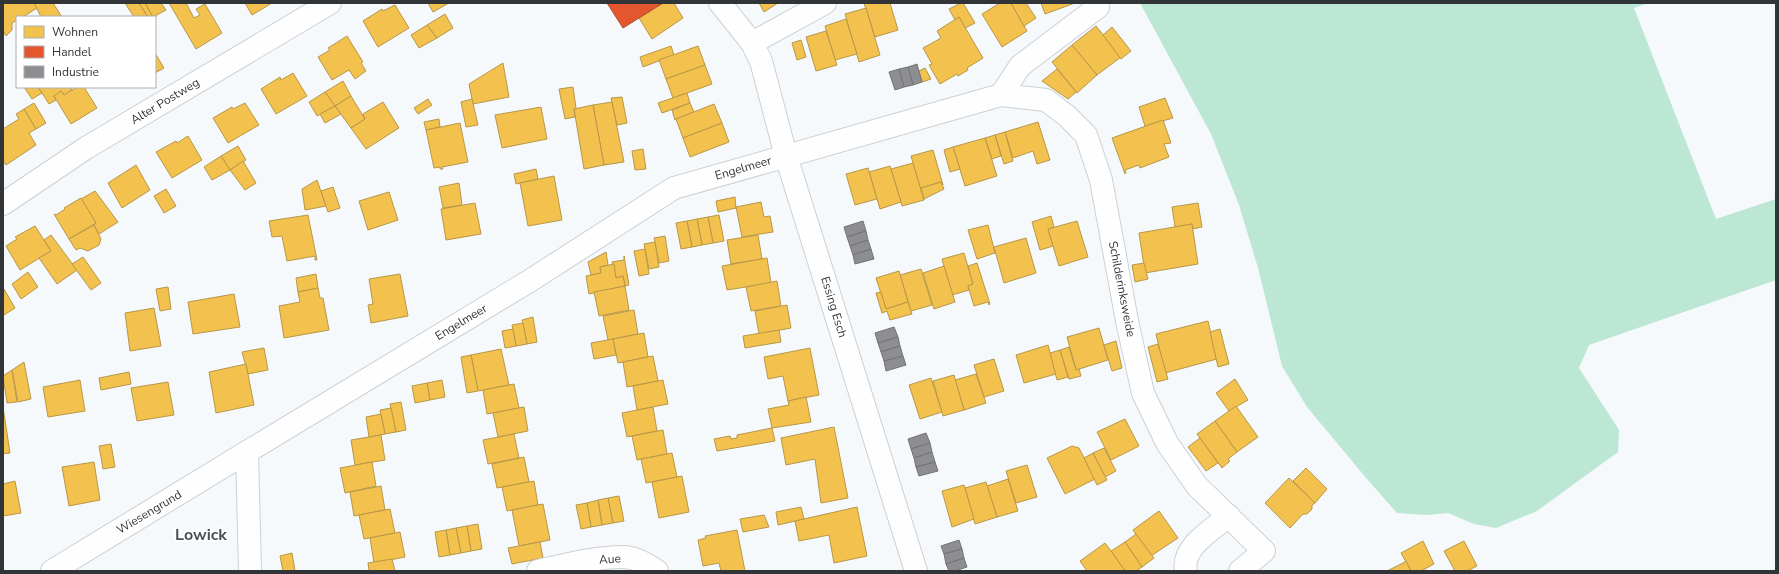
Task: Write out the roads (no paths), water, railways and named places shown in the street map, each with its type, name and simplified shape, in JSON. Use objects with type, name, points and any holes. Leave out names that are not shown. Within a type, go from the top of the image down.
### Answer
[{"type":"street","name":"Alter Postweg","points":[[3,204],[86,148],[330,3]]},
{"type":"street","name":"Essing Esch","points":[[720,3],[752,43],[761,62],[786,156],[916,571]]},
{"type":"street","points":[[752,43],[826,3]]},
{"type":"street","points":[[1001,95],[1020,66],[1098,7]]},
{"type":"street","name":"Schilderinksweide","points":[[786,156],[1001,95],[1046,100],[1067,116],[1086,135],[1100,180],[1127,321],[1143,393],[1166,443],[1197,486],[1264,551],[1240,571]]},
{"type":"street","name":"Engelmeer","points":[[247,452],[531,280],[674,188],[786,156]]},
{"type":"street","points":[[247,452],[250,571]]},
{"type":"street","name":"Wiesengrund","points":[[52,571],[247,452]]},
{"type":"street","points":[[1186,571],[1185,565],[1189,551],[1229,516]]},
{"type":"street","name":"Aue","points":[[538,571],[583,562],[624,557],[646,563],[657,571]]},
{"type":"district","name":"Lowick","points":[[201,535]]}]
